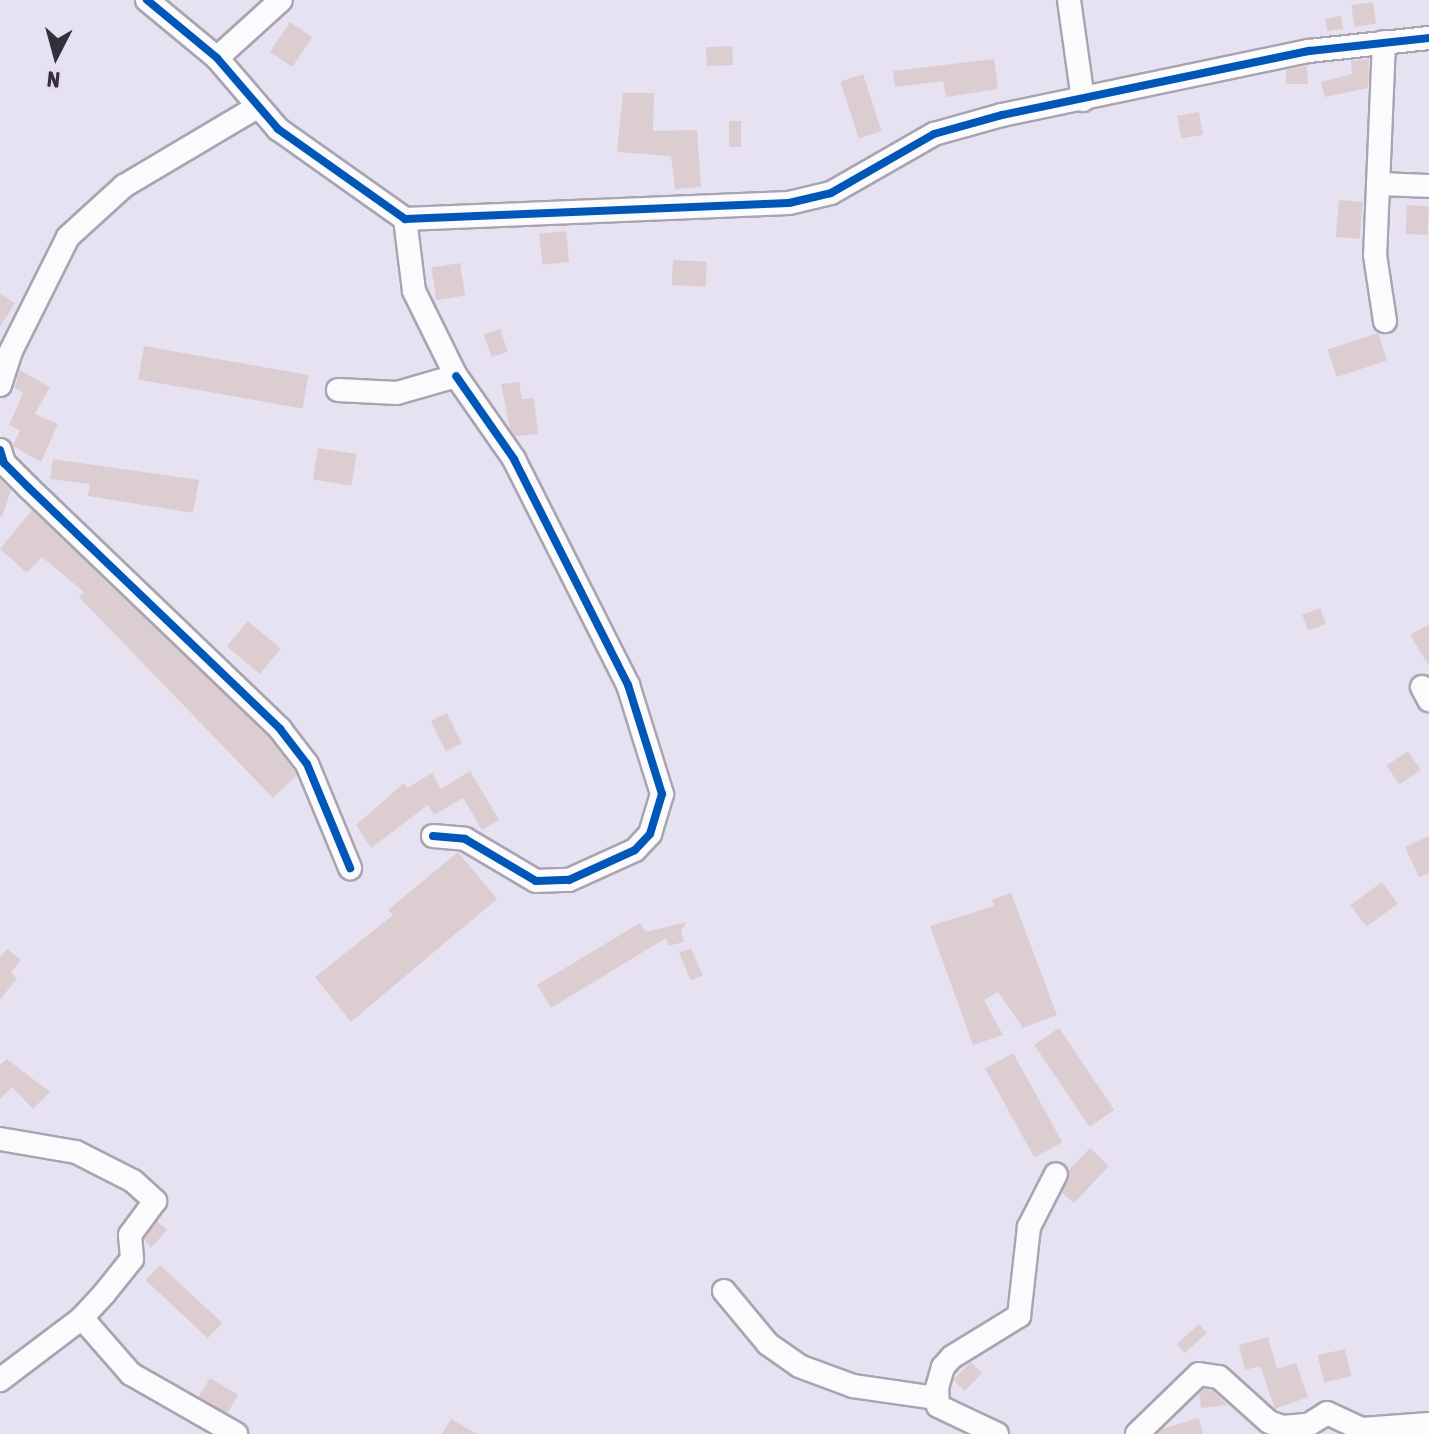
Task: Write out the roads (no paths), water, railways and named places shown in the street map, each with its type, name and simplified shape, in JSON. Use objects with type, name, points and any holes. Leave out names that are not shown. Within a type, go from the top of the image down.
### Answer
[{"type":"street","points":[[147,0],[217,58],[257,107],[340,177],[405,219],[789,203],[831,193],[934,134],[1238,64],[1429,38]]},
{"type":"street","points":[[217,58],[281,0]]},
{"type":"street","points":[[1069,0],[1083,100]]},
{"type":"street","points":[[1384,42],[1375,255],[1385,321]]},
{"type":"street","points":[[224,122],[238,84]]},
{"type":"street","points":[[0,385],[6,350],[68,237],[124,186],[224,122],[257,107]]},
{"type":"street","points":[[1378,184],[1429,186]]},
{"type":"street","points":[[405,219],[414,291],[456,376],[514,459],[593,626],[628,685],[662,794],[650,834],[635,850],[569,880],[536,881],[465,839],[433,836]]},
{"type":"street","points":[[338,390],[397,393],[456,376]]},
{"type":"street","points":[[0,450],[4,463],[29,488],[280,729],[307,764],[350,868]]},
{"type":"street","points":[[0,1139],[20,1139],[76,1152],[133,1181],[155,1201],[130,1235],[132,1259],[82,1318],[0,1380]]},
{"type":"street","points":[[935,1398],[943,1367],[952,1357],[1019,1316],[1029,1227],[1056,1174]]},
{"type":"street","points":[[724,1291],[768,1344],[799,1366],[853,1386],[935,1398],[951,1414],[997,1434]]},
{"type":"street","points":[[82,1318],[131,1374],[236,1434]]},
{"type":"street","points":[[1137,1434],[1199,1374],[1219,1377],[1269,1422],[1283,1427],[1308,1425],[1327,1413],[1362,1429],[1429,1424]]}]
